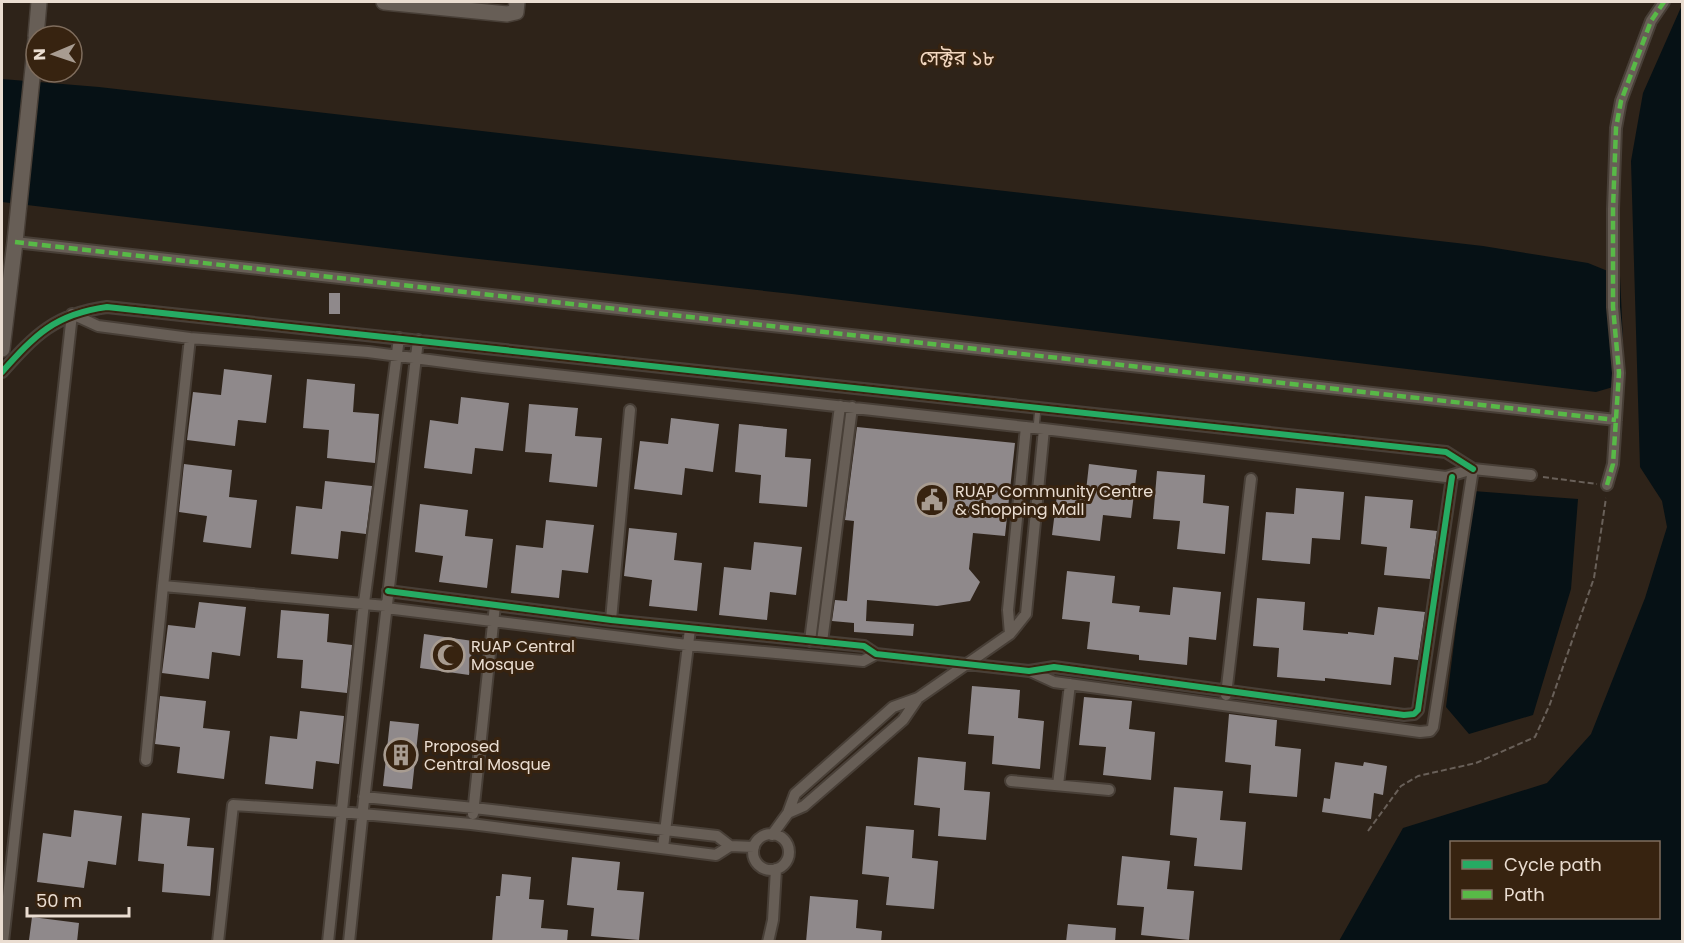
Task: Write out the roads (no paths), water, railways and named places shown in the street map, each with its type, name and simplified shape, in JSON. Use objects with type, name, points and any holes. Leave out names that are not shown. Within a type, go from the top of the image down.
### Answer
[{"type":"street","points":[[37,24],[39,2]]},
{"type":"street","points":[[384,2],[507,14],[516,12],[517,2]]},
{"type":"street","points":[[1607,485],[1612,464],[1619,373],[1613,307],[1616,128],[1620,101],[1651,21],[1664,2]]},
{"type":"street","points":[[2,349],[32,84]]},
{"type":"street","points":[[15,242],[1616,420]]},
{"type":"street","points":[[2,372],[44,329],[72,314],[107,307],[1446,452],[1473,469]]},
{"type":"street","points":[[72,314],[98,326],[190,338],[416,357],[483,367],[1452,477],[1473,469],[1531,475]]},
{"type":"street","points":[[3,942],[72,314]]},
{"type":"street","points":[[146,760],[190,338]]},
{"type":"street","points":[[328,942],[364,603],[399,338]]},
{"type":"street","points":[[349,942],[418,340]]},
{"type":"street","points":[[810,641],[850,386]]},
{"type":"street","points":[[822,642],[846,407]]},
{"type":"street","points":[[611,620],[630,410]]},
{"type":"street","points":[[772,835],[783,840],[788,850],[785,862],[776,869],[765,869],[757,863],[753,854],[754,847],[761,838],[772,835],[788,813],[795,794],[893,707],[918,698],[1010,634],[1026,614],[1035,428]]},
{"type":"street","points":[[1010,634],[1008,610],[1035,428]]},
{"type":"street","points":[[388,591],[611,620],[864,646],[876,654],[1029,671],[1054,682],[1420,732],[1430,731],[1433,727],[1473,469]]},
{"type":"street","points":[[1029,671],[1054,666],[1404,715],[1414,714],[1418,710],[1452,477]]},
{"type":"street","points":[[1225,705],[1251,479]]},
{"type":"street","points":[[163,586],[364,603],[687,645],[863,661],[876,654]]},
{"type":"street","points":[[471,824],[495,604]]},
{"type":"street","points":[[663,848],[690,629]]},
{"type":"street","points":[[1058,785],[1070,684]]},
{"type":"street","points":[[788,813],[804,806],[903,720],[918,698]]},
{"type":"street","points":[[1011,780],[1109,789]]},
{"type":"street","points":[[364,797],[717,836],[730,846]]},
{"type":"street","points":[[218,942],[233,805],[471,824],[716,855],[730,846],[754,847]]},
{"type":"street","points":[[768,942],[773,920],[776,869]]},
{"type":"street","points":[[773,920],[776,942]]},
{"type":"lane","points":[[1035,428],[1038,408]]},
{"type":"place","name":"RUAP Community Centre & Shopping Mall","points":[[932,500]]},
{"type":"place","name":"RUAP Central Mosque","points":[[448,655]]},
{"type":"place","name":"Proposed Central Mosque","points":[[401,755]]},
{"type":"district","name":"সেক্টর ১৮","points":[[957,58]]}]
